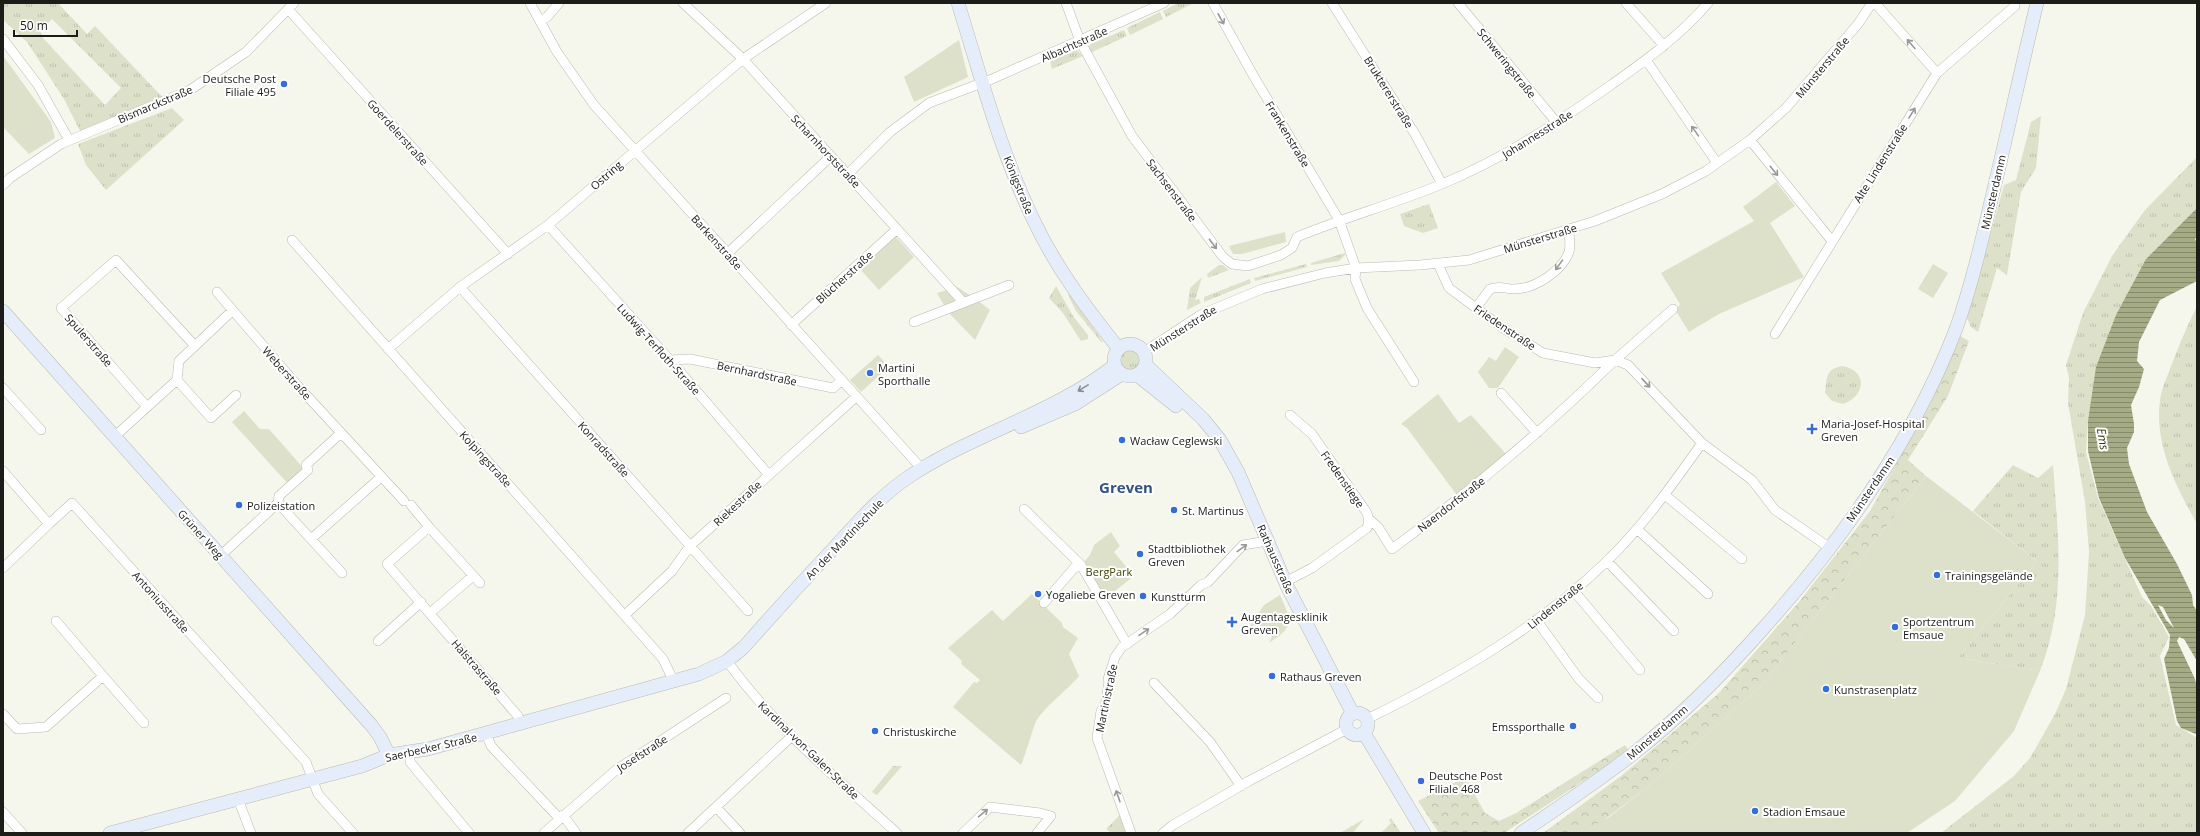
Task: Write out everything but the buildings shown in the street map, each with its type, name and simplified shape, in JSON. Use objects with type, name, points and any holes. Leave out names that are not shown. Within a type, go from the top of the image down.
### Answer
[{"type":"street","name":"Barkenstraße","points":[[530,3],[557,52],[584,91],[634,151],[728,253],[841,381],[922,468]]},
{"type":"street","points":[[540,21],[547,17],[559,3]]},
{"type":"street","name":"Scharnhorststraße","points":[[683,3],[743,59],[830,157],[848,174],[964,303]]},
{"type":"street","name":"Ostring","points":[[388,349],[460,287],[548,225],[743,59],[826,3]]},
{"type":"street","name":"Königstraße","points":[[958,3],[1017,184],[1035,224],[1082,301],[1119,349]]},
{"type":"street","name":"Sachsenstraße","points":[[1066,3],[1080,41],[1132,136],[1223,257],[1232,264],[1248,266],[1281,255],[1292,248],[1297,237],[1339,220]]},
{"type":"street","name":"Albachtstraße","points":[[848,174],[890,132],[930,103],[983,83],[1164,3]]},
{"type":"street","name":"Frankenstraße","points":[[1213,3],[1230,35],[1339,220],[1356,268],[1355,279],[1367,308],[1414,382]]},
{"type":"street","name":"Bruktererstraße","points":[[1332,3],[1415,134],[1442,184]]},
{"type":"street","name":"Schweringstraße","points":[[1458,3],[1557,124]]},
{"type":"street","points":[[1626,3],[1664,46]]},
{"type":"street","name":"Johannesstraße","points":[[1339,220],[1442,184],[1502,156],[1557,124],[1664,46],[1692,22],[1708,3]]},
{"type":"street","name":"Münsterstraße","points":[[1145,358],[1197,317],[1233,300],[1268,288],[1356,268],[1438,264],[1469,260],[1569,230],[1652,198],[1706,171],[1750,140],[1786,108],[1858,24],[1872,3]]},
{"type":"street","points":[[1875,3],[1937,73]]},
{"type":"street","name":"Münsterdamm","points":[[1521,833],[1635,753],[1720,677],[1790,599],[1830,548],[1875,484],[1922,404],[1956,329],[1980,246],[2037,3]]},
{"type":"street","name":"Bismarckstraße","points":[[3,185],[24,168],[69,140],[190,90],[246,52],[291,6]]},
{"type":"street","name":"Goerdelerstraße","points":[[291,6],[508,254]]},
{"type":"street","name":"Alte Lindenstraße","points":[[1775,334],[1937,73],[2015,6]]},
{"type":"street","points":[[3,39],[38,85],[69,140]]},
{"type":"street","points":[[1646,60],[1717,163]]},
{"type":"street","points":[[1750,140],[1832,241]]},
{"type":"street","points":[[728,253],[830,157]]},
{"type":"street","name":"Ludwig-Terfloth-Straße","points":[[548,225],[670,360],[768,474]]},
{"type":"street","name":"Blücherstraße","points":[[791,325],[897,229]]},
{"type":"street","points":[[1476,308],[1490,289],[1504,286],[1514,289],[1531,285],[1550,277],[1569,251],[1569,230]]},
{"type":"street","name":"Kolpingstraße","points":[[292,240],[625,615],[663,659],[674,682]]},
{"type":"street","name":"Spulerstraße","points":[[147,407],[60,308],[116,260],[195,346]]},
{"type":"street","name":"Friedenstraße","points":[[1438,264],[1450,288],[1476,308],[1543,353],[1595,363],[1615,360]]},
{"type":"street","points":[[914,322],[1010,286]]},
{"type":"street","name":"Konradstraße","points":[[460,287],[748,611]]},
{"type":"street","name":"Weberstraße","points":[[217,292],[232,311],[341,433],[429,527]]},
{"type":"street","points":[[1615,360],[1673,309]]},
{"type":"street","points":[[114,437],[177,380],[179,361],[232,311]]},
{"type":"street","name":"Grüner Weg","points":[[5,316],[372,726],[380,737],[389,755]]},
{"type":"street","points":[[1145,358],[1137,375],[1131,377],[1118,370],[1114,359],[1119,349],[1132,344],[1203,419],[1218,442]]},
{"type":"street","name":"Bernhardstraße","points":[[670,360],[690,359],[833,388],[841,381]]},
{"type":"street","points":[[1615,360],[1628,364],[1702,443],[1752,480],[1775,510],[1830,548]]},
{"type":"street","name":"Naendorfstraße","points":[[1369,519],[1378,527],[1392,549],[1439,514],[1537,433],[1615,360]]},
{"type":"street","name":"An der Martinischule","points":[[727,661],[744,647],[875,505],[922,468],[978,440],[1001,435],[1075,404],[1118,370]]},
{"type":"street","points":[[1137,375],[1218,442]]},
{"type":"street","points":[[177,380],[211,418],[236,395]]},
{"type":"street","points":[[3,388],[41,430]]},
{"type":"street","points":[[1501,393],[1537,433]]},
{"type":"street","name":"Riekestraße","points":[[625,615],[672,572],[690,546],[768,474],[856,397]]},
{"type":"street","name":"Fredenstiege","points":[[1285,582],[1312,568],[1367,528],[1369,519],[1365,510],[1312,434],[1290,415]]},
{"type":"street","points":[[220,556],[278,503],[279,496],[308,470],[306,465],[341,433]]},
{"type":"street","name":"Rathausstraße","points":[[1218,442],[1235,467],[1285,582],[1353,714]]},
{"type":"street","name":"Lindenstraße","points":[[1367,719],[1449,675],[1537,621],[1574,591],[1607,561],[1638,529],[1665,495],[1702,443]]},
{"type":"street","points":[[3,471],[49,524],[3,568]]},
{"type":"street","points":[[312,539],[381,477]]},
{"type":"street","points":[[1665,495],[1742,558]]},
{"type":"street","name":"Antoniusstraße","points":[[49,524],[72,503],[306,762],[313,778]]},
{"type":"street","points":[[278,503],[342,574]]},
{"type":"street","points":[[1024,509],[1081,564],[1127,644]]},
{"type":"street","points":[[429,527],[476,580],[430,613]]},
{"type":"street","name":"Halstrastraße","points":[[429,527],[387,564],[518,716],[521,724]]},
{"type":"street","points":[[1638,529],[1708,594]]},
{"type":"street","name":"Martinistraße","points":[[1131,833],[1097,738],[1101,711],[1105,707],[1109,682],[1108,679],[1115,657],[1127,644],[1170,614],[1201,585],[1208,582],[1243,545],[1268,541]]},
{"type":"street","points":[[1607,561],[1674,631]]},
{"type":"street","points":[[1044,602],[1075,568],[1081,564]]},
{"type":"street","points":[[1574,591],[1640,670]]},
{"type":"street","points":[[378,641],[421,602]]},
{"type":"street","points":[[56,621],[144,723]]},
{"type":"street","points":[[1537,621],[1579,679],[1598,698]]},
{"type":"street","name":"Saerbecker Straße","points":[[110,833],[362,766],[389,755],[410,753],[674,682],[699,674],[727,661]]},
{"type":"street","name":"Kardinal-von-Galen-Straße","points":[[727,661],[760,703],[792,736],[897,833]]},
{"type":"street","points":[[3,714],[17,729],[46,727],[103,676]]},
{"type":"street","points":[[1154,683],[1210,742],[1241,786]]},
{"type":"street","name":"Josefstraße","points":[[544,833],[616,770],[726,698]]},
{"type":"street","points":[[1353,714],[1362,714],[1367,719],[1368,726],[1364,733],[1355,736],[1346,730],[1346,720],[1353,714]]},
{"type":"street","points":[[1163,833],[1173,825],[1241,786],[1346,730]]},
{"type":"street","points":[[486,733],[491,746],[576,833]]},
{"type":"street","points":[[1364,733],[1410,812],[1424,833]]},
{"type":"street","points":[[688,833],[792,736]]},
{"type":"street","points":[[410,753],[410,762],[469,833]]},
{"type":"street","points":[[313,778],[318,794],[353,833]]},
{"type":"street","points":[[238,799],[251,833]]},
{"type":"street","points":[[716,807],[740,833]]},
{"type":"street","points":[[962,833],[990,807],[1040,813],[1051,816],[1037,833]]},
{"type":"street","points":[[1410,812],[1416,833]]},
{"type":"street","points":[[5,816],[22,833]]},
{"type":"green space","points":[[3,3],[58,3],[87,34],[95,26],[166,101],[82,135],[64,99],[27,42],[3,20]],"holes":[[[52,19],[121,88],[105,105],[43,38],[40,31]]]},
{"type":"green space","points":[[1178,3],[1194,3],[1166,17],[1163,11]]},
{"type":"green space","points":[[1160,12],[1163,19],[1130,35],[1127,28]]},
{"type":"green space","points":[[1124,30],[1127,36],[1090,53],[1088,48],[1091,44]]},
{"type":"green space","points":[[959,40],[968,77],[914,102],[904,77]]},
{"type":"green space","points":[[1077,50],[1083,56],[1052,69],[1050,61]]},
{"type":"green space","points":[[4,57],[51,122],[55,138],[29,154],[3,127]]},
{"type":"green space","points":[[172,108],[184,120],[106,190],[86,165],[78,144]]},
{"type":"green space","points":[[2041,116],[2036,168],[2021,192],[2007,275],[1997,268],[1978,332],[1971,327],[1967,318],[2004,185],[2016,180],[2031,122]]},
{"type":"green space","points":[[2197,157],[2197,208],[2146,259],[2088,421],[2086,452],[2098,498],[2142,597],[2151,606],[2169,637],[2160,656],[2176,725],[2197,738],[2197,833],[1941,833],[2014,776],[2030,758],[2055,714],[2066,689],[2085,615],[2089,552],[2085,502],[2068,403],[2069,378],[2066,365],[2083,313],[2112,256],[2145,210]]},
{"type":"green space","points":[[1776,182],[1795,206],[1770,223],[1804,277],[1719,314],[1689,332],[1676,311],[1680,304],[1661,273],[1754,221],[1743,207]]},
{"type":"green space","points":[[1429,204],[1438,228],[1423,233],[1404,226],[1400,214]]},
{"type":"green space","points":[[1285,232],[1286,242],[1242,254],[1233,254],[1229,246]]},
{"type":"green space","points":[[895,236],[914,257],[879,290],[860,269]]},
{"type":"green space","points":[[1345,253],[1339,261],[1311,265],[1311,263]]},
{"type":"green space","points":[[1306,264],[1307,267],[1255,281],[1254,278]]},
{"type":"green space","points":[[1933,264],[1948,273],[1933,298],[1918,289]]},
{"type":"green space","points":[[1219,265],[1223,265],[1229,270],[1208,278],[1207,274]]},
{"type":"green space","points":[[1202,277],[1195,300],[1199,299],[1201,303],[1187,310],[1190,288]]},
{"type":"green space","points":[[1250,279],[1251,283],[1204,302],[1204,297]]},
{"type":"green space","points":[[1056,286],[1073,316],[1088,335],[1088,339],[1081,341],[1063,313],[1049,298]]},
{"type":"green space","points":[[957,287],[990,310],[975,340],[948,312],[937,293]]},
{"type":"green space","points":[[1070,294],[1103,342],[1102,343],[1076,311],[1068,295]]},
{"type":"green space","points":[[2197,306],[2197,524],[2174,480],[2168,465],[2160,433],[2159,417],[2160,400],[2163,387]]},
{"type":"green space","points":[[1960,336],[1969,341],[1948,396],[1908,460],[1926,476],[1762,685],[1649,786],[1587,833],[1543,833],[1621,776],[1719,693],[1798,603],[1870,511],[1930,404]]},
{"type":"green space","points":[[1505,347],[1519,357],[1500,385],[1497,388],[1489,388],[1478,372],[1489,357],[1496,361]]},
{"type":"green space","points":[[1130,350],[1137,353],[1140,360],[1137,367],[1130,370],[1123,367],[1120,360],[1123,353]]},
{"type":"green space","name":"Martini Sporthalle","points":[[878,355],[889,367],[861,392],[850,380]]},
{"type":"green space","points":[[1842,366],[1850,368],[1856,372],[1860,378],[1861,384],[1860,390],[1856,395],[1851,400],[1843,404],[1832,401],[1825,393],[1828,375],[1836,367]]},
{"type":"green space","points":[[1438,394],[1459,423],[1471,415],[1506,454],[1456,494],[1407,428],[1401,424]]},
{"type":"green space","points":[[244,411],[260,429],[269,429],[305,470],[289,485],[232,422]]},
{"type":"green space","points":[[2013,465],[2038,478],[2053,465],[2058,544],[2057,595],[2049,646],[2040,671],[1958,658],[2037,561],[1973,511]]},
{"type":"green space","name":"Sportzentrum Emsaue","points":[[1926,476],[2037,561],[1958,658],[2040,671],[2014,731],[1955,801],[1907,833],[1578,833],[1608,818],[1649,786],[1762,685]]},
{"type":"green space","name":"BergPark","points":[[1111,532],[1120,546],[1114,552],[1134,576],[1105,599],[1084,562],[1090,555],[1094,545]]},
{"type":"green space","points":[[1032,594],[1062,623],[1063,627],[1078,638],[1069,654],[1079,676],[1048,706],[1038,718],[1021,765],[953,707],[974,682],[977,683],[980,680],[961,664],[962,661],[948,648],[992,610],[1003,621]]},
{"type":"green space","points":[[1280,595],[1287,611],[1289,622],[1284,632],[1269,643],[1272,636],[1269,628],[1264,626],[1256,630],[1250,626],[1264,605]]},
{"type":"green space","points":[[1625,745],[1629,751],[1504,833],[1439,833],[1418,801],[1465,777],[1485,813],[1499,821],[1516,813]]},
{"type":"green space","points":[[893,766],[902,766],[877,795],[872,792]]},
{"type":"green space","points":[[1120,815],[1126,833],[1112,833],[1107,830],[1107,828]]},
{"type":"green space","points":[[1391,818],[1401,833],[1381,833],[1391,823],[1389,820]]},
{"type":"green space","points":[[1364,819],[1353,833],[1340,833]]},
{"type":"water","name":"Ems","points":[[2197,208],[2197,236],[2195,239],[2197,243],[2197,281],[2160,300],[2139,342],[2137,361],[2144,369],[2139,387],[2131,405],[2134,432],[2127,448],[2129,464],[2147,512],[2177,564],[2192,595],[2193,605],[2197,611],[2197,661],[2184,639],[2179,637],[2177,641],[2195,679],[2197,688],[2196,734],[2181,728],[2177,721],[2164,659],[2169,648],[2170,635],[2125,558],[2099,498],[2088,451],[2088,421],[2096,367],[2116,315],[2146,259]],"holes":[[[2158,605],[2163,607],[2174,628],[2166,620]]]},
{"type":"place","name":"Deutsche Post Filiale 495","points":[[284,84]]},
{"type":"place","name":"Martini Sporthalle","points":[[870,373]]},
{"type":"place","name":"Maria-Josef-Hospital Greven","points":[[1812,429]]},
{"type":"place","name":"Wacław Ceglewski","points":[[1122,440]]},
{"type":"place","name":"Polizeistation","points":[[239,505]]},
{"type":"place","name":"St. Martinus","points":[[1174,510]]},
{"type":"place","name":"Stadtbibliothek Greven","points":[[1140,554]]},
{"type":"place","name":"Trainingsgelände","points":[[1937,575]]},
{"type":"place","name":"Yogaliebe Greven","points":[[1038,594]]},
{"type":"place","name":"Kunstturm","points":[[1143,596]]},
{"type":"place","name":"Augentagesklinik Greven","points":[[1232,622]]},
{"type":"place","name":"Sportzentrum Emsaue","points":[[1895,627]]},
{"type":"place","name":"Rathaus Greven","points":[[1272,676]]},
{"type":"place","name":"Kunstrasenplatz","points":[[1826,689]]},
{"type":"place","name":"Emssporthalle","points":[[1573,726]]},
{"type":"place","name":"Christuskirche","points":[[875,731]]},
{"type":"place","name":"Deutsche Post Filiale 468","points":[[1421,781]]},
{"type":"place","name":"Stadion Emsaue","points":[[1755,811]]},
{"type":"district","name":"Greven","points":[[1126,487]]}]
